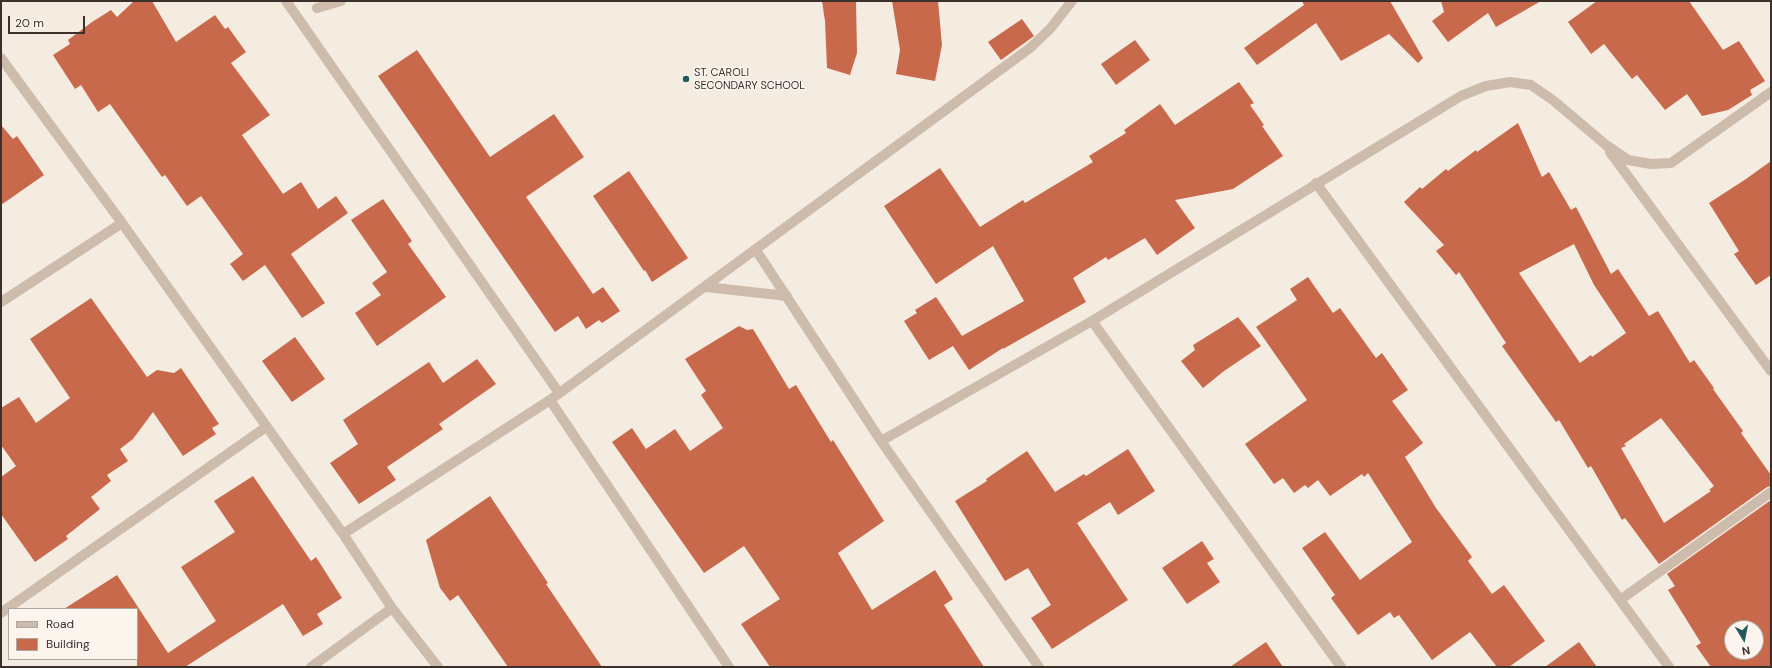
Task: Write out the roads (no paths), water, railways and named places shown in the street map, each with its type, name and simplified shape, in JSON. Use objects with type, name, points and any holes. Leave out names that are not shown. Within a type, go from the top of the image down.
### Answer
[{"type":"street","points":[[286,1],[559,393]]},
{"type":"street","points":[[317,8],[341,1]]},
{"type":"street","points":[[343,534],[550,400],[706,287],[1030,48],[1050,28],[1072,1]]},
{"type":"street","points":[[1,58],[122,223],[343,534],[392,608],[438,667]]},
{"type":"street","points":[[882,442],[1092,321],[1316,182],[1461,96],[1486,86],[1510,82],[1531,85],[1554,101],[1606,145],[1628,160],[1651,164],[1671,162],[1771,92]]},
{"type":"street","points":[[1606,145],[1771,371]]},
{"type":"street","points":[[1316,182],[1669,667]]},
{"type":"street","points":[[1,302],[122,223]]},
{"type":"street","points":[[756,250],[882,442],[1039,667]]},
{"type":"street","points":[[706,287],[787,296]]},
{"type":"street","points":[[1092,321],[1341,667]]},
{"type":"street","points":[[550,400],[729,667]]},
{"type":"street","points":[[8,608],[266,427]]},
{"type":"street","points":[[1620,600],[1771,492]]},
{"type":"street","points":[[311,667],[392,608]]},
{"type":"place","name":"ST. CAROLI SECONDARY SCHOOL","points":[[686,79]]}]
